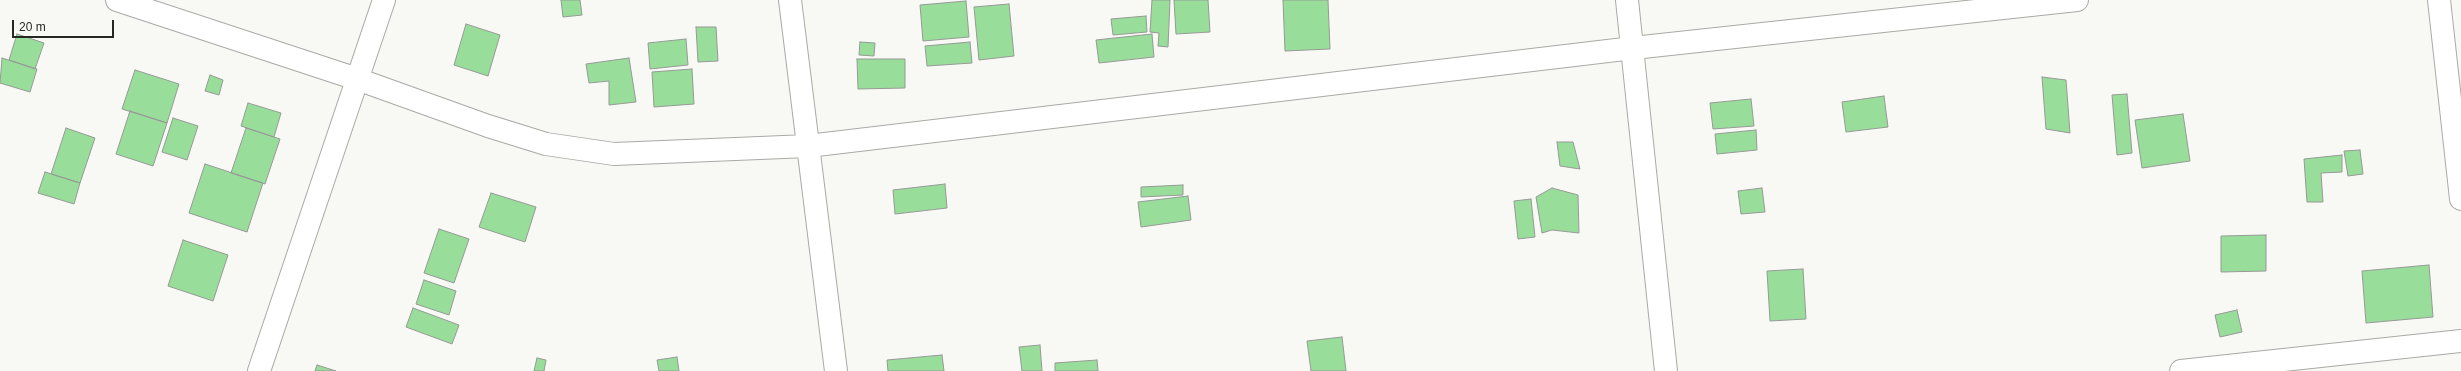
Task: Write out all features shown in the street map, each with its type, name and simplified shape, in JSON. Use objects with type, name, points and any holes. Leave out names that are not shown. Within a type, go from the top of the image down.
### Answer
[{"type":"street","points":[[117,0],[357,79],[488,126],[546,144],[614,154],[808,146],[1633,48],[2077,0]]},
{"type":"street","points":[[259,371],[384,0]]},
{"type":"street","points":[[790,0],[836,371]]},
{"type":"street","points":[[1627,0],[1666,371]]},
{"type":"street","points":[[2439,0],[2461,199]]},
{"type":"street","points":[[2181,371],[2461,341]]},
{"type":"building","points":[[561,0],[580,0],[582,15],[563,17]]},
{"type":"building","points":[[1152,0],[1170,0],[1168,47],[1158,46],[1159,33],[1150,32]]},
{"type":"building","points":[[1174,0],[1208,0],[1210,32],[1176,34]]},
{"type":"building","points":[[1283,0],[1328,0],[1330,49],[1285,51]]},
{"type":"building","points":[[966,1],[969,37],[923,41],[920,5]]},
{"type":"building","points":[[1009,4],[1014,56],[979,60],[974,7]]},
{"type":"building","points":[[1146,16],[1147,32],[1113,35],[1111,19]]},
{"type":"building","points":[[466,24],[500,35],[488,76],[454,65]]},
{"type":"building","points":[[696,27],[716,27],[718,61],[698,62]]},
{"type":"building","points":[[17,34],[44,43],[35,69],[9,60]]},
{"type":"building","points":[[1152,34],[1154,57],[1099,63],[1096,40]]},
{"type":"building","points":[[686,39],[688,65],[650,69],[648,43]]},
{"type":"building","points":[[860,42],[875,43],[874,56],[859,55]]},
{"type":"building","points":[[970,42],[972,63],[927,66],[925,46]]},
{"type":"building","points":[[2,58],[37,69],[30,92],[0,83]]},
{"type":"building","points":[[629,58],[636,102],[609,105],[609,81],[589,83],[586,64]]},
{"type":"building","points":[[857,59],[905,59],[905,88],[858,89]]},
{"type":"building","points":[[692,69],[694,104],[654,107],[652,72]]},
{"type":"building","points":[[135,70],[179,84],[167,123],[122,109]]},
{"type":"building","points":[[210,75],[223,80],[219,95],[205,91]]},
{"type":"building","points":[[2042,77],[2066,80],[2070,133],[2046,129]]},
{"type":"building","points":[[2127,94],[2132,153],[2117,155],[2112,95]]},
{"type":"building","points":[[1884,96],[1888,127],[1846,132],[1842,102]]},
{"type":"building","points":[[1751,99],[1754,126],[1713,129],[1710,103]]},
{"type":"building","points":[[248,103],[281,113],[274,137],[241,126]]},
{"type":"building","points":[[130,111],[167,123],[153,166],[116,154]]},
{"type":"building","points":[[2183,114],[2190,161],[2142,168],[2135,120]]},
{"type":"building","points":[[173,118],[198,126],[187,160],[162,152]]},
{"type":"building","points":[[66,128],[95,138],[80,183],[51,174]]},
{"type":"building","points":[[246,128],[280,139],[265,184],[231,173]]},
{"type":"building","points":[[1756,130],[1757,150],[1717,154],[1715,134]]},
{"type":"building","points":[[1557,142],[1573,142],[1580,169],[1560,166]]},
{"type":"building","points":[[2360,150],[2363,174],[2348,176],[2344,151]]},
{"type":"building","points":[[2342,155],[2342,172],[2321,173],[2323,202],[2307,202],[2304,159]]},
{"type":"building","points":[[205,164],[263,183],[247,232],[189,213]]},
{"type":"building","points":[[45,172],[80,183],[74,204],[38,193]]},
{"type":"building","points":[[945,184],[947,208],[895,214],[893,190]]},
{"type":"building","points":[[1183,185],[1183,195],[1141,197],[1141,187]]},
{"type":"building","points":[[1552,188],[1578,195],[1579,233],[1552,230],[1542,233],[1536,197]]},
{"type":"building","points":[[1762,188],[1765,212],[1741,214],[1738,191]]},
{"type":"building","points":[[491,193],[536,207],[525,242],[479,227]]},
{"type":"building","points":[[1188,196],[1191,220],[1141,227],[1138,202]]},
{"type":"building","points":[[1531,199],[1535,237],[1518,239],[1514,201]]},
{"type":"building","points":[[439,229],[469,239],[454,283],[424,273]]},
{"type":"building","points":[[2266,235],[2266,271],[2221,272],[2221,236]]},
{"type":"building","points":[[183,240],[228,255],[213,301],[168,286]]},
{"type":"building","points":[[2429,265],[2433,317],[2366,323],[2362,271]]},
{"type":"building","points":[[1803,269],[1806,319],[1770,321],[1767,271]]},
{"type":"building","points":[[424,280],[456,291],[449,315],[416,304]]},
{"type":"building","points":[[413,308],[459,325],[452,344],[406,327]]},
{"type":"building","points":[[2237,310],[2242,332],[2220,337],[2215,315]]},
{"type":"building","points":[[1342,337],[1346,371],[1311,371],[1307,341]]},
{"type":"building","points":[[1040,345],[1042,371],[1022,371],[1019,347]]},
{"type":"building","points":[[942,355],[944,371],[888,371],[887,360]]},
{"type":"building","points":[[677,357],[679,371],[659,371],[657,360]]},
{"type":"building","points":[[537,358],[546,360],[544,371],[534,371]]},
{"type":"building","points":[[1097,360],[1098,371],[1055,371],[1055,363]]},
{"type":"building","points":[[317,365],[336,371],[315,371]]}]
